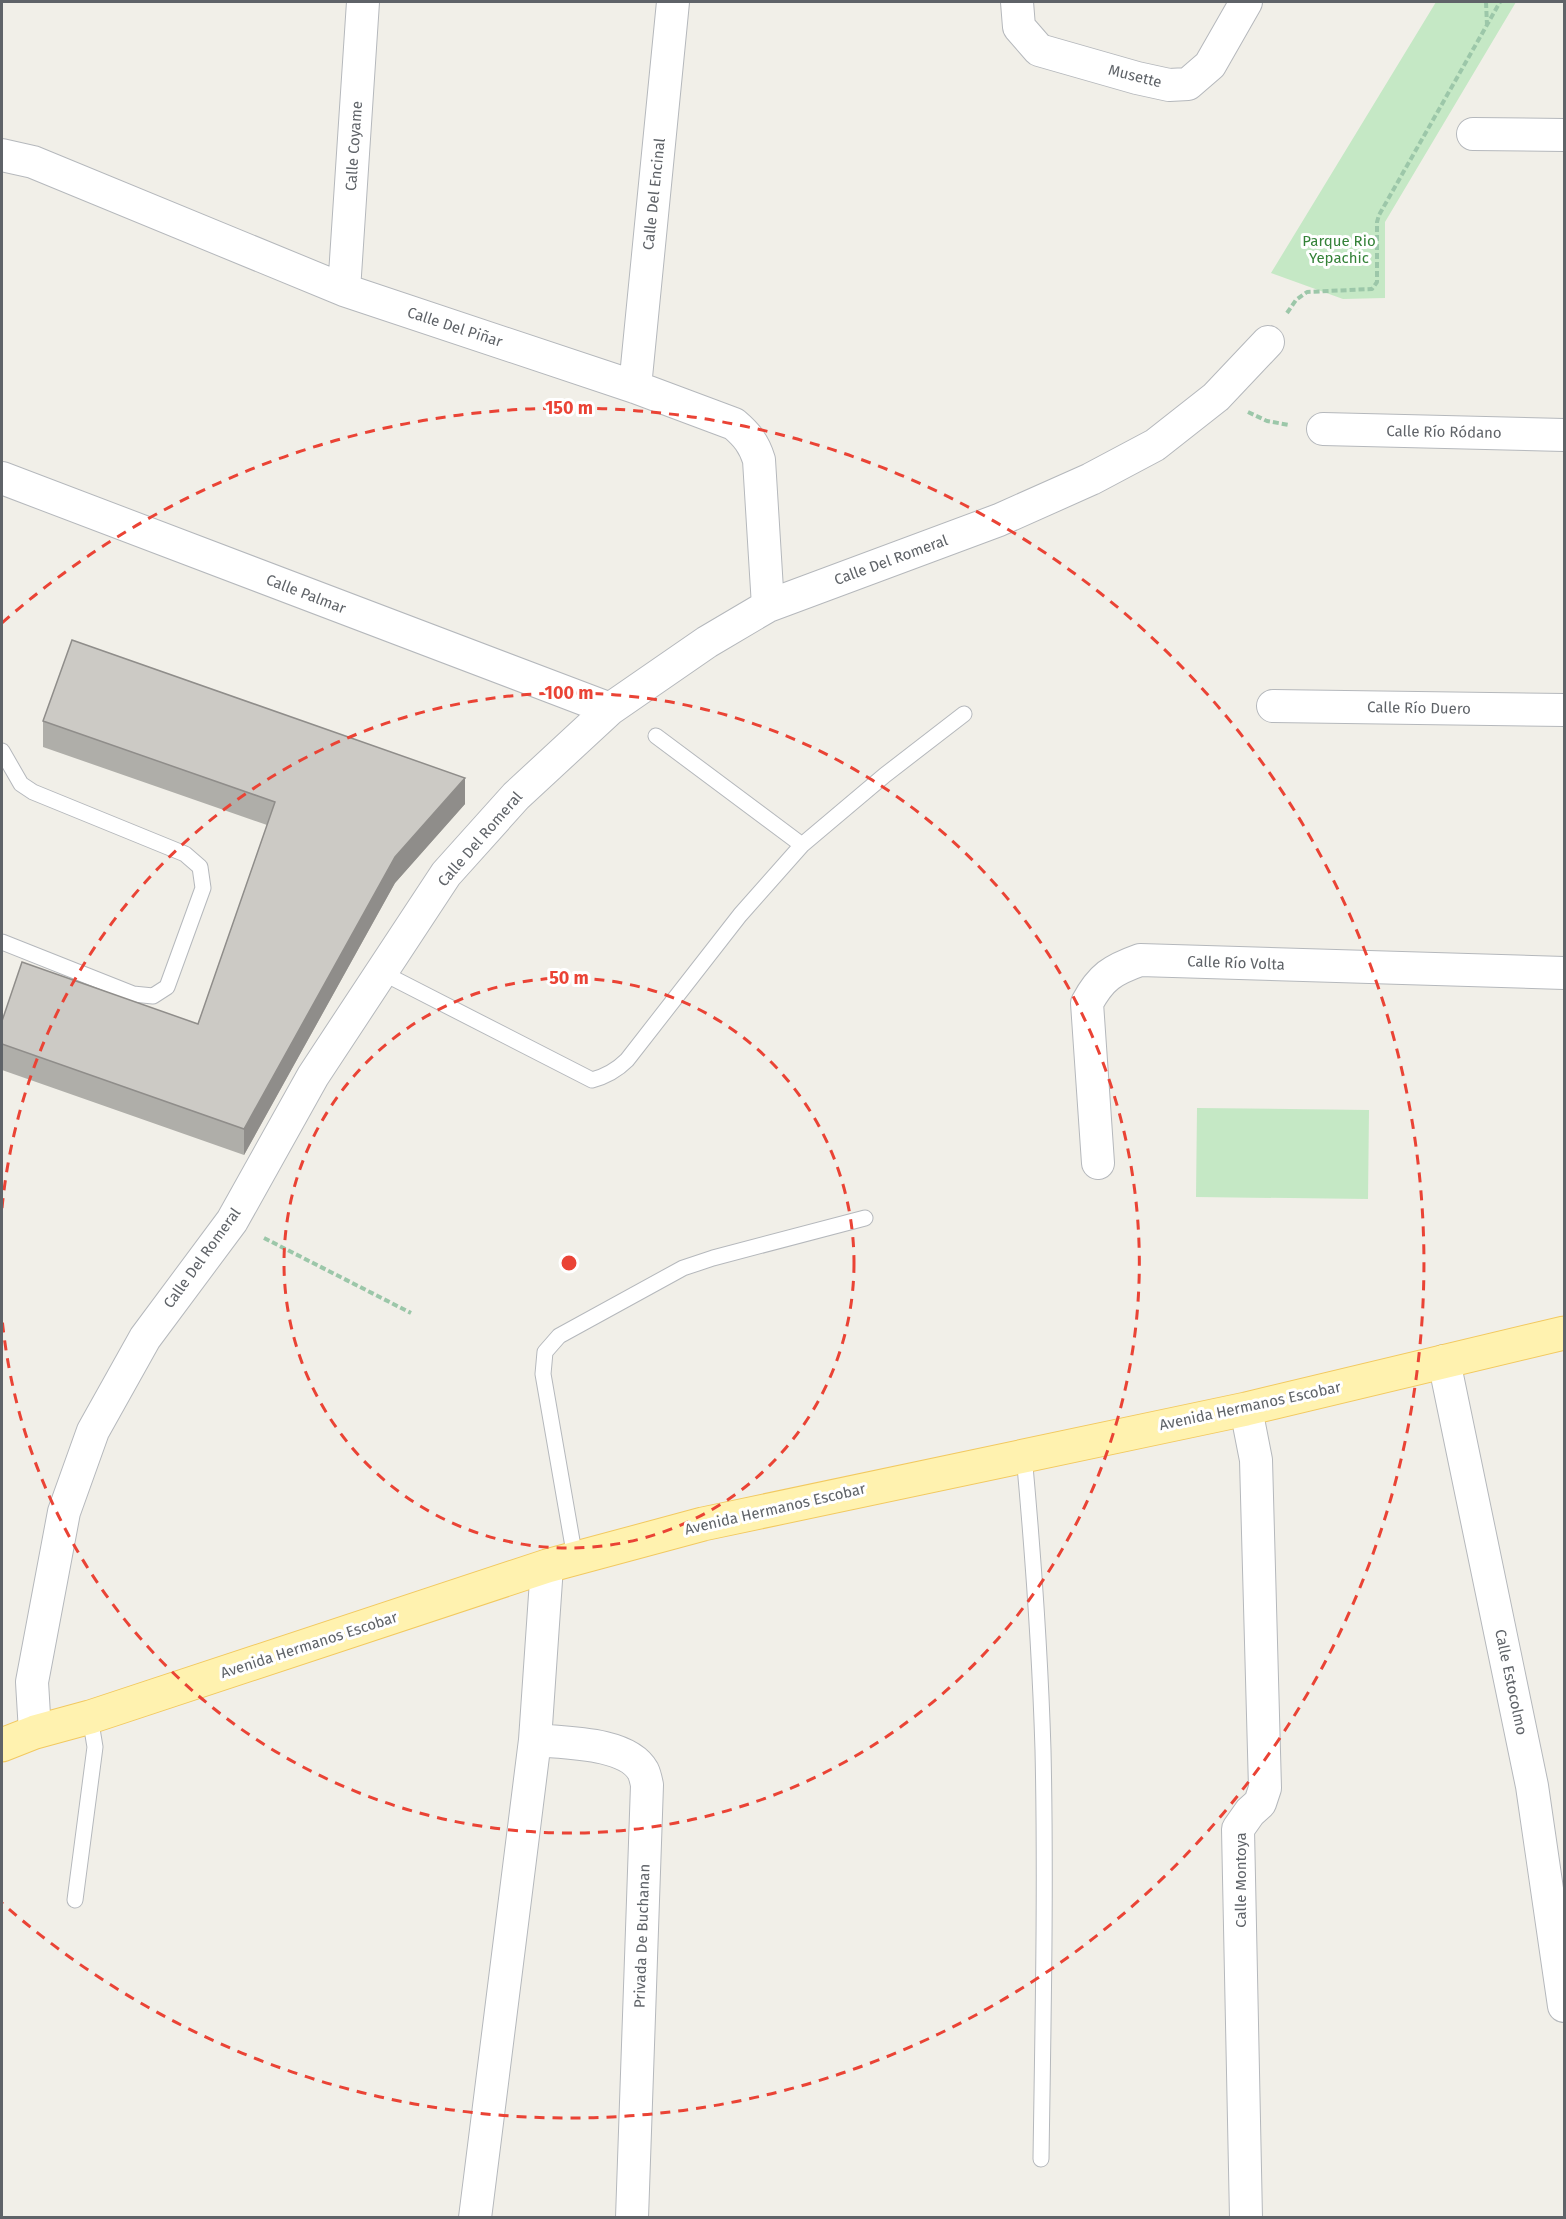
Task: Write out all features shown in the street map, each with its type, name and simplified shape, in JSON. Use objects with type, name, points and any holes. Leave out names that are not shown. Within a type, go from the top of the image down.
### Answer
[{"type":"main road","name":"Avenida Hermanos Escobar","points":[[2,1745],[35,1732],[90,1717],[561,1562],[703,1524],[1246,1408],[1564,1333]]},
{"type":"street","name":"Calle Coyame","points":[[344,290],[363,2]]},
{"type":"street","name":"Calle Del Encinal","points":[[635,387],[673,2]]},
{"type":"street","name":"Musette","points":[[1017,2],[1019,27],[1039,50],[1169,85],[1188,84],[1210,65],[1246,2]]},
{"type":"street","points":[[1473,134],[1564,135]]},
{"type":"street","name":"Calle Del Piñar","points":[[2,155],[33,162],[344,290],[635,387],[734,424],[754,445],[759,460],[768,606]]},
{"type":"street","name":"Calle Del Romeral","points":[[35,1732],[32,1682],[64,1512],[93,1431],[145,1338],[232,1221],[313,1076],[446,874],[516,796],[610,710],[707,642],[768,606],[999,520],[1091,479],[1155,445],[1216,397],[1268,342]]},
{"type":"street","name":"Calle Río Ródano","points":[[1323,429],[1564,435]]},
{"type":"street","name":"Calle Palmar","points":[[2,478],[610,710]]},
{"type":"street","name":"Calle Río Duero","points":[[1273,706],[1564,710]]},
{"type":"street","name":"Calle Río Volta","points":[[1098,1163],[1087,1003],[1097,985],[1115,969],[1140,960],[1564,973]]},
{"type":"street","name":"Calle Estocolmo","points":[[1444,1361],[1532,1786],[1564,2006]]},
{"type":"street","name":"Calle Montoya","points":[[1246,1408],[1256,1460],[1265,1788],[1260,1803],[1250,1812],[1238,1829],[1246,2217]]},
{"type":"street","points":[[475,2217],[535,1740],[561,1562]]},
{"type":"street","name":"Privada De Buchanan","points":[[535,1740],[609,1749],[628,1756],[643,1770],[647,1785],[632,2217]]},
{"type":"lane","points":[[381,972],[592,1080],[607,1076],[627,1060],[740,915],[802,845],[885,775],[964,714]]},
{"type":"lane","points":[[656,736],[802,845]]},
{"type":"lane","points":[[2,751],[21,784],[33,792],[184,854],[200,867],[203,888],[167,987],[153,996],[133,994],[2,942]]},
{"type":"lane","points":[[561,1562],[543,1374],[545,1352],[559,1336],[683,1268],[865,1218]]},
{"type":"lane","points":[[1024,1455],[1033,1551],[1043,1749],[1045,1920],[1041,2159]]},
{"type":"lane","points":[[75,1900],[95,1747],[90,1717]]},
{"type":"path","points":[[1486,2],[1487,25]]},
{"type":"path","points":[[1268,342],[1296,300],[1307,292],[1372,289],[1377,282],[1379,214],[1500,2]]},
{"type":"path","points":[[1216,397],[1267,421],[1323,429]]},
{"type":"path","points":[[232,1221],[411,1313]]},
{"type":"green space","name":"Parque Rio Yepachic","points":[[1436,2],[1516,2],[1385,222],[1385,298],[1343,299],[1271,273]]},
{"type":"green space","points":[[1197,1108],[1369,1110],[1368,1199],[1196,1197]]},
{"type":"building","points":[[72,640],[465,778],[395,857],[244,1129],[2,1044],[2,1021],[22,962],[198,1024],[275,802],[43,721]]}]
